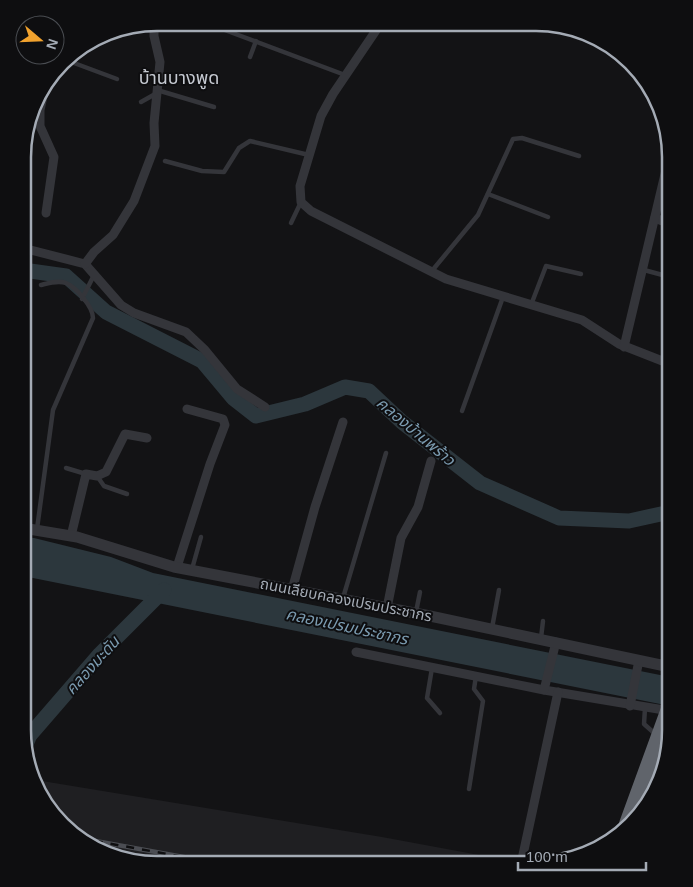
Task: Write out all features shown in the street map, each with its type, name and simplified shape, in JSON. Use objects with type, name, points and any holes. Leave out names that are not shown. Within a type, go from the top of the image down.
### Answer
[{"type":"highway","points":[[632,811],[661,731]]},
{"type":"street","points":[[85,264],[94,252],[113,235],[136,195],[155,146],[154,123],[160,60],[154,31]]},
{"type":"street","points":[[375,31],[345,75],[320,119],[300,186],[301,202],[311,211],[446,279],[582,320],[624,347],[662,361]]},
{"type":"street","points":[[40,112],[41,133],[54,157],[46,213]]},
{"type":"street","points":[[624,347],[644,270],[662,188]]},
{"type":"street","points":[[655,218],[662,221]]},
{"type":"street","points":[[31,250],[85,264],[121,305],[143,316],[186,332],[196,340],[237,389],[264,407]]},
{"type":"street","points":[[177,567],[210,464],[225,425],[223,418],[186,409]]},
{"type":"street","points":[[292,590],[315,507],[343,422]]},
{"type":"street","points":[[71,536],[86,474],[97,476],[109,468],[123,435],[128,433],[147,438]]},
{"type":"street","points":[[387,608],[401,538],[418,507],[432,461]]},
{"type":"street","name":"ถนนเลียบคลองเปรมประชากร","points":[[31,529],[71,536],[177,567],[541,639],[555,646],[639,665],[661,666]]},
{"type":"street","points":[[544,687],[555,646]]},
{"type":"street","points":[[356,652],[432,668],[544,687],[558,692],[631,703],[661,711]]},
{"type":"street","points":[[631,703],[639,665]]},
{"type":"street","points":[[523,855],[558,692]]},
{"type":"lane","points":[[228,31],[345,75]]},
{"type":"lane","points":[[250,57],[256,41]]},
{"type":"lane","points":[[74,63],[117,79]]},
{"type":"lane","points":[[141,102],[156,92],[214,107]]},
{"type":"lane","points":[[431,272],[469,227],[488,194],[511,143],[517,137],[578,156]]},
{"type":"lane","points":[[165,161],[202,171],[224,172],[239,148],[250,141],[309,155]]},
{"type":"lane","points":[[488,194],[548,217]]},
{"type":"lane","points":[[290,223],[301,202]]},
{"type":"lane","points":[[531,305],[546,266],[581,274]]},
{"type":"lane","points":[[644,270],[662,275]]},
{"type":"lane","points":[[83,298],[94,275]]},
{"type":"lane","points":[[37,529],[53,410],[93,318],[93,314],[83,298],[68,284],[57,282],[41,285]]},
{"type":"lane","points":[[462,411],[503,297]]},
{"type":"lane","points":[[342,599],[386,453]]},
{"type":"lane","points":[[66,468],[86,474]]},
{"type":"lane","points":[[97,476],[104,486],[127,494]]},
{"type":"lane","points":[[192,570],[201,537]]},
{"type":"lane","points":[[492,629],[499,590]]},
{"type":"lane","points":[[416,614],[420,592]]},
{"type":"lane","points":[[541,639],[543,621]]},
{"type":"lane","points":[[432,668],[428,698],[440,713]]},
{"type":"lane","points":[[468,789],[483,701],[474,689],[476,676]]},
{"type":"lane","points":[[645,708],[644,724],[653,732]]},
{"type":"shaded area","points":[[42,781],[382,837],[479,855],[149,855],[133,853],[102,843],[81,830],[57,806]]},
{"type":"water","name":"คลองเปรมประชากร","points":[[31,538],[111,557],[153,573],[661,675],[661,704],[31,578]]},
{"type":"waterway","name":"คลองบ้านพร้าว","points":[[31,271],[66,276],[106,312],[202,361],[233,398],[256,416],[305,404],[345,387],[369,391],[402,422],[480,483],[559,518],[629,521],[661,514]]},
{"type":"waterway","name":"คลองมะดัน","points":[[31,734],[100,654],[164,590]]},
{"type":"railway","points":[[99,842],[172,855]]},
{"type":"district","name":"บ้านบางพูด","points":[[179,78]]}]
